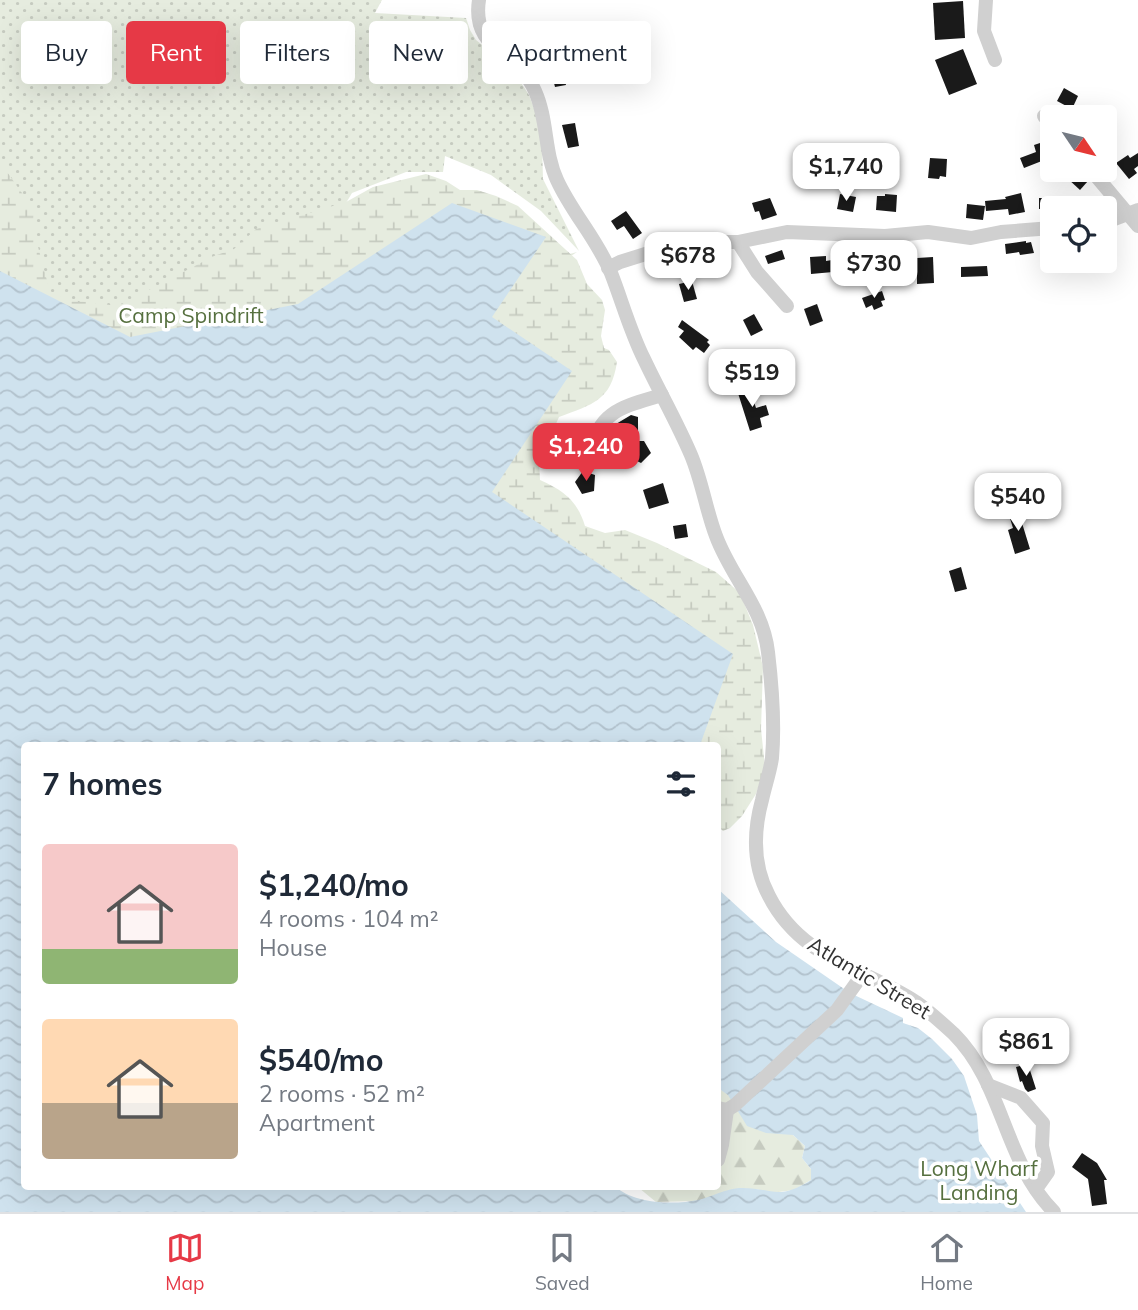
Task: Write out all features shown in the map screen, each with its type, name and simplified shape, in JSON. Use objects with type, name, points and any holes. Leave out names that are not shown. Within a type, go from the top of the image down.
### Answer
[{"type":"street","name":"Atlantic Street","points":[[479,0],[476,14],[480,31],[533,87],[544,119],[551,164],[557,179],[608,268],[644,360],[693,459],[716,536],[762,623],[768,650],[772,759],[757,819],[755,849],[760,878],[779,915],[797,934],[828,957],[918,1003],[970,1052],[988,1085],[1021,1168],[1054,1212]]},
{"type":"street","points":[[986,0],[984,31],[995,60]]},
{"type":"street","points":[[1102,182],[1135,217]]},
{"type":"street","points":[[1117,220],[1135,217]]},
{"type":"street","points":[[608,268],[690,242],[738,242],[787,232],[885,236],[928,232],[971,238],[1040,229]]},
{"type":"street","points":[[738,242],[757,272],[787,306]]},
{"type":"street","points":[[591,454],[598,426],[608,417],[626,406],[662,395]]},
{"type":"street","points":[[722,1109],[735,1105],[837,1010],[862,975]]},
{"type":"street","points":[[988,1085],[1021,1098],[1043,1123],[1042,1146],[1048,1172],[1036,1189]]},
{"type":"green space","name":"Camp Spindrift","points":[[0,0],[382,0],[375,13],[466,18],[467,21],[369,21],[369,84],[468,84],[468,24],[476,40],[482,45],[482,84],[522,84],[529,95],[542,143],[543,179],[579,251],[541,211],[491,175],[445,156],[443,172],[406,172],[352,193],[346,203],[555,258],[577,252],[559,264],[0,486]]},
{"type":"green space","points":[[0,162],[34,210],[37,243],[50,292],[71,300],[118,306],[214,256],[234,249],[256,229],[346,202],[373,187],[426,174],[446,181],[460,190],[477,190],[518,206],[577,260],[587,284],[602,300],[605,310],[601,336],[604,348],[609,350],[617,362],[605,393],[591,404],[559,417],[539,462],[540,480],[556,488],[574,503],[585,526],[605,533],[625,530],[657,543],[716,572],[740,593],[753,625],[763,667],[761,729],[765,767],[756,794],[742,816],[723,831],[721,742],[21,742],[21,1189],[0,1212]]},
{"type":"green space","points":[[721,1090],[793,1135],[805,1146],[802,1158],[811,1169],[811,1180],[794,1190],[772,1193],[756,1189],[695,1201],[656,1202],[641,1190],[721,1190]]},
{"type":"water","points":[[452,203],[546,237],[492,317],[572,371],[492,492],[733,654],[701,742],[21,742],[21,1190],[620,1190],[643,1200],[666,1203],[698,1200],[739,1188],[782,1192],[799,1187],[811,1180],[811,1169],[802,1158],[805,1146],[793,1135],[766,1133],[747,1126],[728,1095],[721,1090],[721,892],[776,942],[850,993],[903,1018],[903,1023],[918,1028],[952,1059],[964,1076],[977,1115],[979,1141],[1026,1212],[0,1212],[0,271],[130,337],[298,304]]},
{"type":"building","points":[[963,1],[965,38],[935,40],[933,3]]},
{"type":"building","points":[[963,49],[977,84],[949,95],[935,60]]},
{"type":"building","points":[[1064,88],[1078,96],[1074,105],[1064,105],[1057,101]]},
{"type":"building","points":[[575,123],[579,146],[568,148],[562,125]]},
{"type":"building","points":[[1040,143],[1040,162],[1024,168],[1020,158],[1036,152],[1034,145]]},
{"type":"building","points":[[1138,153],[1138,166],[1134,169],[1137,173],[1129,179],[1117,162],[1128,155],[1130,158]]},
{"type":"building","points":[[930,158],[947,159],[946,177],[928,178]]},
{"type":"building","points":[[1071,182],[1087,182],[1080,190]]},
{"type":"building","points":[[1021,193],[1025,212],[1009,215],[1008,209],[986,211],[985,201],[1006,199],[1005,197]]},
{"type":"building","points":[[840,194],[856,197],[853,212],[837,209]]},
{"type":"building","points":[[897,195],[896,212],[876,210],[877,196]]},
{"type":"building","points":[[770,198],[777,215],[762,220],[752,203]]},
{"type":"building","points":[[967,204],[985,206],[983,220],[966,218]]},
{"type":"building","points":[[626,211],[642,233],[633,239],[624,226],[617,230],[611,221]]},
{"type":"building","points":[[1031,242],[1034,253],[1006,254],[1005,244]]},
{"type":"building","points":[[895,245],[902,268],[892,271],[883,248]]},
{"type":"building","points":[[782,250],[785,259],[768,264],[765,256]]},
{"type":"building","points":[[826,256],[826,261],[832,260],[833,272],[811,274],[810,257]]},
{"type":"building","points":[[933,257],[934,283],[917,284],[917,258]]},
{"type":"building","points":[[987,266],[988,276],[961,277],[961,267]]},
{"type":"building","points":[[692,281],[697,299],[684,302],[679,284]]},
{"type":"building","points":[[882,291],[885,300],[881,301],[883,306],[874,310],[872,305],[866,308],[862,298]]},
{"type":"building","points":[[817,304],[823,321],[810,326],[804,309]]},
{"type":"building","points":[[754,314],[763,330],[751,336],[743,320]]},
{"type":"building","points":[[682,320],[709,340],[707,342],[710,345],[704,353],[696,347],[693,350],[679,337],[684,331],[678,327]]},
{"type":"building","points":[[749,386],[756,408],[766,405],[769,415],[760,418],[762,427],[750,431],[737,390]]},
{"type":"building","points":[[631,415],[638,417],[638,441],[644,441],[651,453],[641,463],[629,457],[632,444],[616,424]]},
{"type":"building","points":[[581,425],[586,434],[576,447],[565,441],[566,429]]},
{"type":"building","points":[[583,471],[595,475],[594,491],[582,494],[575,482]]},
{"type":"building","points":[[663,483],[669,503],[649,509],[643,490]]},
{"type":"building","points":[[1018,510],[1030,549],[1015,554],[1008,530],[1013,528],[1008,512]]},
{"type":"building","points":[[686,524],[688,537],[675,539],[673,526]]},
{"type":"building","points":[[961,567],[967,589],[955,592],[949,571]]},
{"type":"building","points":[[1028,1064],[1036,1089],[1028,1092],[1022,1081],[1020,1082],[1016,1067]]},
{"type":"building","points":[[1082,1153],[1097,1163],[1107,1180],[1104,1180],[1107,1204],[1092,1206],[1088,1179],[1072,1167]]},
{"type":"park label","name":"Long Wharf Landing","points":[[979,1181]]}]
